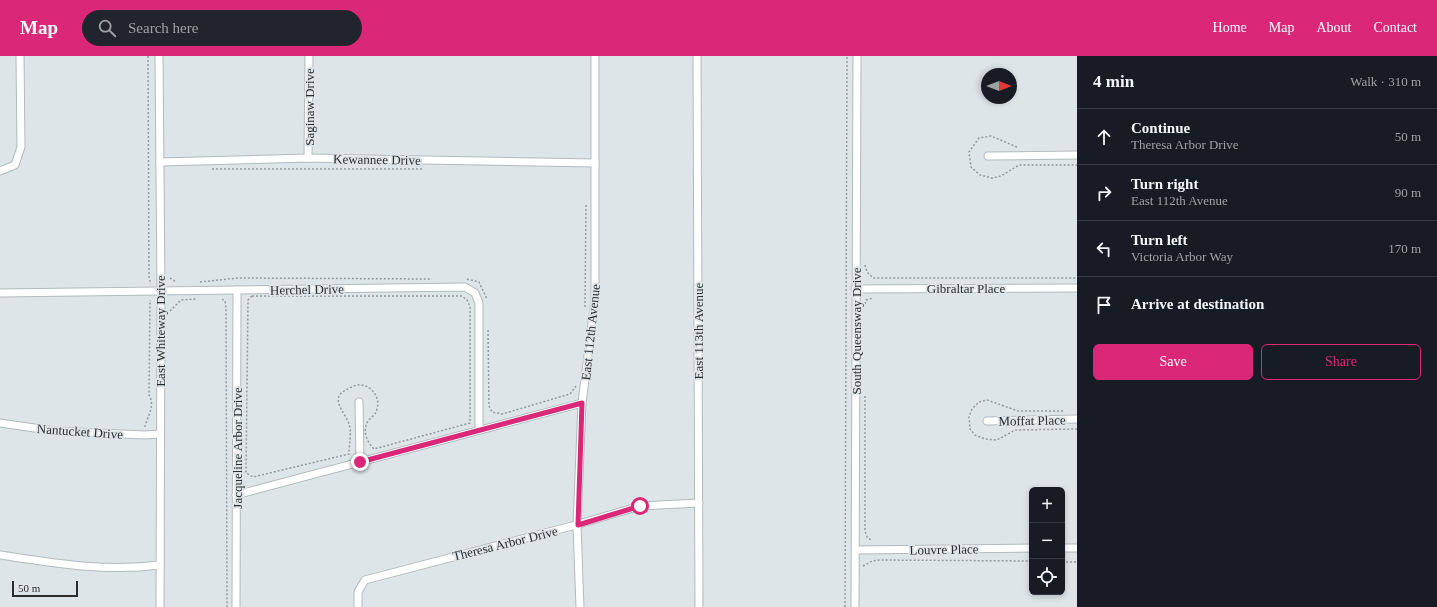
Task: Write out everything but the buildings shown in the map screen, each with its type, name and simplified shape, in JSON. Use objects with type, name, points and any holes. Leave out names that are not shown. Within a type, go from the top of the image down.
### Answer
[{"type":"street","points":[[0,171],[14,165],[21,147],[20,56]]},
{"type":"street","name":"East Whiteway Drive","points":[[159,56],[161,292],[159,434],[160,607]]},
{"type":"street","name":"Saginaw Drive","points":[[308,158],[309,56]]},
{"type":"street","name":"East 112th Avenue","points":[[580,607],[578,525],[582,403],[595,300],[595,56]]},
{"type":"street","name":"East 113th Avenue","points":[[697,56],[699,607]]},
{"type":"street","name":"South Queensway Drive","points":[[855,607],[857,56]]},
{"type":"street","points":[[988,156],[1077,155]]},
{"type":"street","name":"Kewannee Drive","points":[[160,162],[308,158],[595,163]]},
{"type":"street","name":"Herchel Drive","points":[[0,293],[465,287],[475,294],[479,304],[479,430]]},
{"type":"street","name":"Gibraltar Place","points":[[855,289],[1077,288]]},
{"type":"street","name":"Jacqueline Arbor Drive","points":[[236,607],[237,290]]},
{"type":"street","points":[[358,402],[360,462]]},
{"type":"street","points":[[236,495],[582,403]]},
{"type":"street","name":"Moffat Place","points":[[987,421],[1077,419]]},
{"type":"street","name":"Nantucket Drive","points":[[0,423],[55,431],[145,435],[159,434]]},
{"type":"street","name":"Theresa Arbor Drive","points":[[358,607],[358,592],[364,580],[578,525],[640,506],[698,504]]},
{"type":"street","name":"Louvre Place","points":[[856,550],[1029,548]]},
{"type":"street","points":[[1065,548],[1077,548]]},
{"type":"street","points":[[0,555],[102,568],[133,568],[160,564]]},
{"type":"path","points":[[145,435],[144,425],[150,417],[148,312],[150,292],[148,56]]},
{"type":"path","points":[[845,607],[847,56]]},
{"type":"path","points":[[206,169],[429,169]]},
{"type":"path","points":[[585,308],[586,202]]},
{"type":"path","points":[[864,263],[867,272],[873,278],[1077,278]]},
{"type":"path","points":[[170,278],[175,282],[180,283]]},
{"type":"path","points":[[193,282],[238,278],[432,279]]},
{"type":"path","points":[[464,279],[472,279],[479,282],[488,301]]},
{"type":"path","points":[[252,296],[462,296],[467,300],[470,306],[470,423],[374,449],[366,439],[366,425],[377,409],[377,398],[373,391],[364,385],[356,385],[342,392],[338,398],[341,412],[350,424],[348,454],[253,477],[246,473],[248,300],[252,296]]},
{"type":"path","points":[[864,306],[866,300],[875,297]]},
{"type":"path","points":[[221,298],[225,301],[226,308],[227,607]]},
{"type":"path","points":[[170,311],[181,300],[201,299]]},
{"type":"path","points":[[488,324],[488,406],[492,412],[502,414],[570,394],[575,387],[576,380]]},
{"type":"path","points":[[864,391],[865,531],[867,537],[877,542]]},
{"type":"path","points":[[861,569],[872,561],[880,560],[1029,561]]},
{"type":"path","points":[[1065,562],[1077,562]]},
{"type":"route","points":[[360,462],[582,403],[578,525],[640,506]]}]
